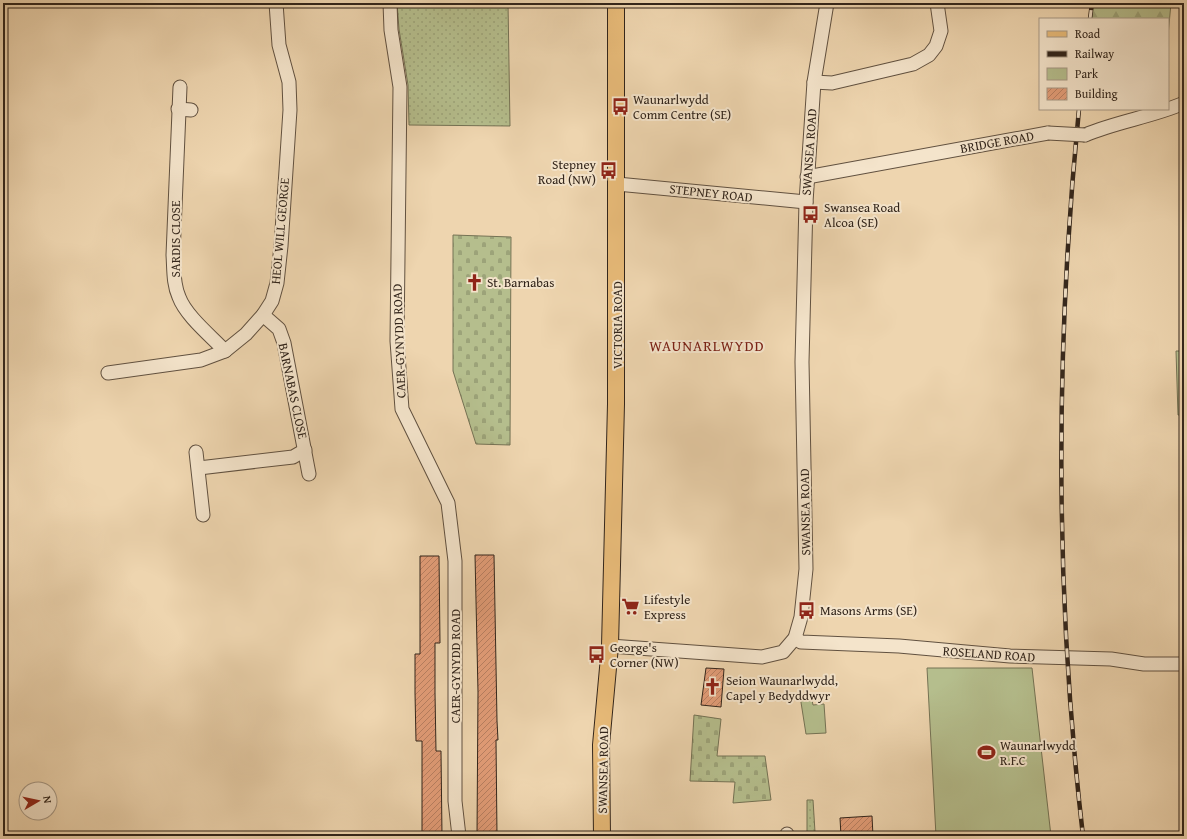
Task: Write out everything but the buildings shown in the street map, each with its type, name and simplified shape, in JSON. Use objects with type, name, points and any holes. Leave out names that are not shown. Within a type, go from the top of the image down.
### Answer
[{"type":"main road","name":"VICTORIA ROAD","points":[[610,646],[616,404],[616,3]]},
{"type":"main road","name":"SWANSEA ROAD","points":[[602,836],[601,745],[610,646]]},
{"type":"street","name":"HEOL WILL GEORGE","points":[[108,373],[201,360],[225,351],[246,334],[264,315],[272,301],[277,283],[281,246],[290,110],[288,82],[279,45],[276,3]]},
{"type":"street","name":"CAER-GYNYDD ROAD","points":[[390,3],[391,30],[400,87],[397,341],[402,409],[448,503],[453,531],[455,561],[455,802],[459,836]]},
{"type":"street","name":"SWANSEA ROAD","points":[[796,638],[801,618],[806,569],[802,362],[807,177],[814,82],[827,3]]},
{"type":"street","points":[[814,82],[832,83],[898,68],[913,64],[929,55],[936,46],[941,31],[937,3]]},
{"type":"street","name":"SARDIS CLOSE","points":[[180,87],[184,110],[173,255],[174,280],[179,298],[189,313],[225,351]]},
{"type":"street","name":"BRIDGE ROAD","points":[[1169,110],[1184,103]]},
{"type":"street","name":"BRIDGE ROAD","points":[[807,177],[1048,133],[1085,135],[1109,125],[1168,110]]},
{"type":"street","name":"STEPNEY ROAD","points":[[617,184],[806,202]]},
{"type":"street","name":"BARNABAS CLOSE","points":[[264,315],[279,329],[306,450],[309,474]]},
{"type":"street","name":"BARNABAS CLOSE","points":[[199,468],[293,457],[306,450]]},
{"type":"street","points":[[196,452],[199,468],[203,515]]},
{"type":"street","points":[[610,646],[762,657],[783,652],[796,638]]},
{"type":"street","name":"ROSELAND ROAD","points":[[796,638],[800,642],[899,646],[1010,656],[1111,659],[1144,664],[1184,664]]},
{"type":"green space","points":[[397,3],[508,3],[510,126],[409,125],[408,85],[399,29]]},
{"type":"green space","points":[[1091,3],[1171,3],[1169,25],[1169,18],[1089,18]]},
{"type":"green space","points":[[453,235],[511,237],[510,445],[476,444],[453,371]]},
{"type":"green space","points":[[1176,351],[1184,351],[1184,415],[1178,415]]},
{"type":"green space","name":"Waunarlwydd R.F.C","points":[[927,668],[1032,668],[1051,836],[936,836]]},
{"type":"green space","points":[[811,695],[813,705],[824,704],[826,733],[806,734],[800,696]]},
{"type":"green space","points":[[694,715],[721,719],[717,756],[765,756],[771,800],[733,803],[735,782],[690,781]]},
{"type":"green space","points":[[807,800],[813,800],[815,832],[812,833],[812,836],[807,836]]},
{"type":"railway","points":[[1090,18],[1092,3]]},
{"type":"railway","points":[[1079,110],[1071,200],[1066,291],[1062,382],[1062,473],[1063,564],[1067,655],[1083,836]]},
{"type":"place","name":"Waunarlwydd Comm Centre (SE)","points":[[620,106]]},
{"type":"place","name":"Stepney Road (NW)","points":[[609,171]]},
{"type":"place","name":"Swansea Road Alcoa (SE)","points":[[811,214]]},
{"type":"place","name":"St. Barnabas","points":[[474,282]]},
{"type":"place","name":"Lifestyle Express","points":[[631,606]]},
{"type":"place","name":"Masons Arms (SE)","points":[[807,610]]},
{"type":"place","name":"George's Corner (NW)","points":[[597,654]]},
{"type":"place","name":"Seion Waunarlwydd, Capel y Bedyddwyr","points":[[713,687]]},
{"type":"place","name":"Waunarlwydd R.F.C","points":[[987,752]]},
{"type":"district","name":"WAUNARLWYDD","points":[[707,345]]}]
